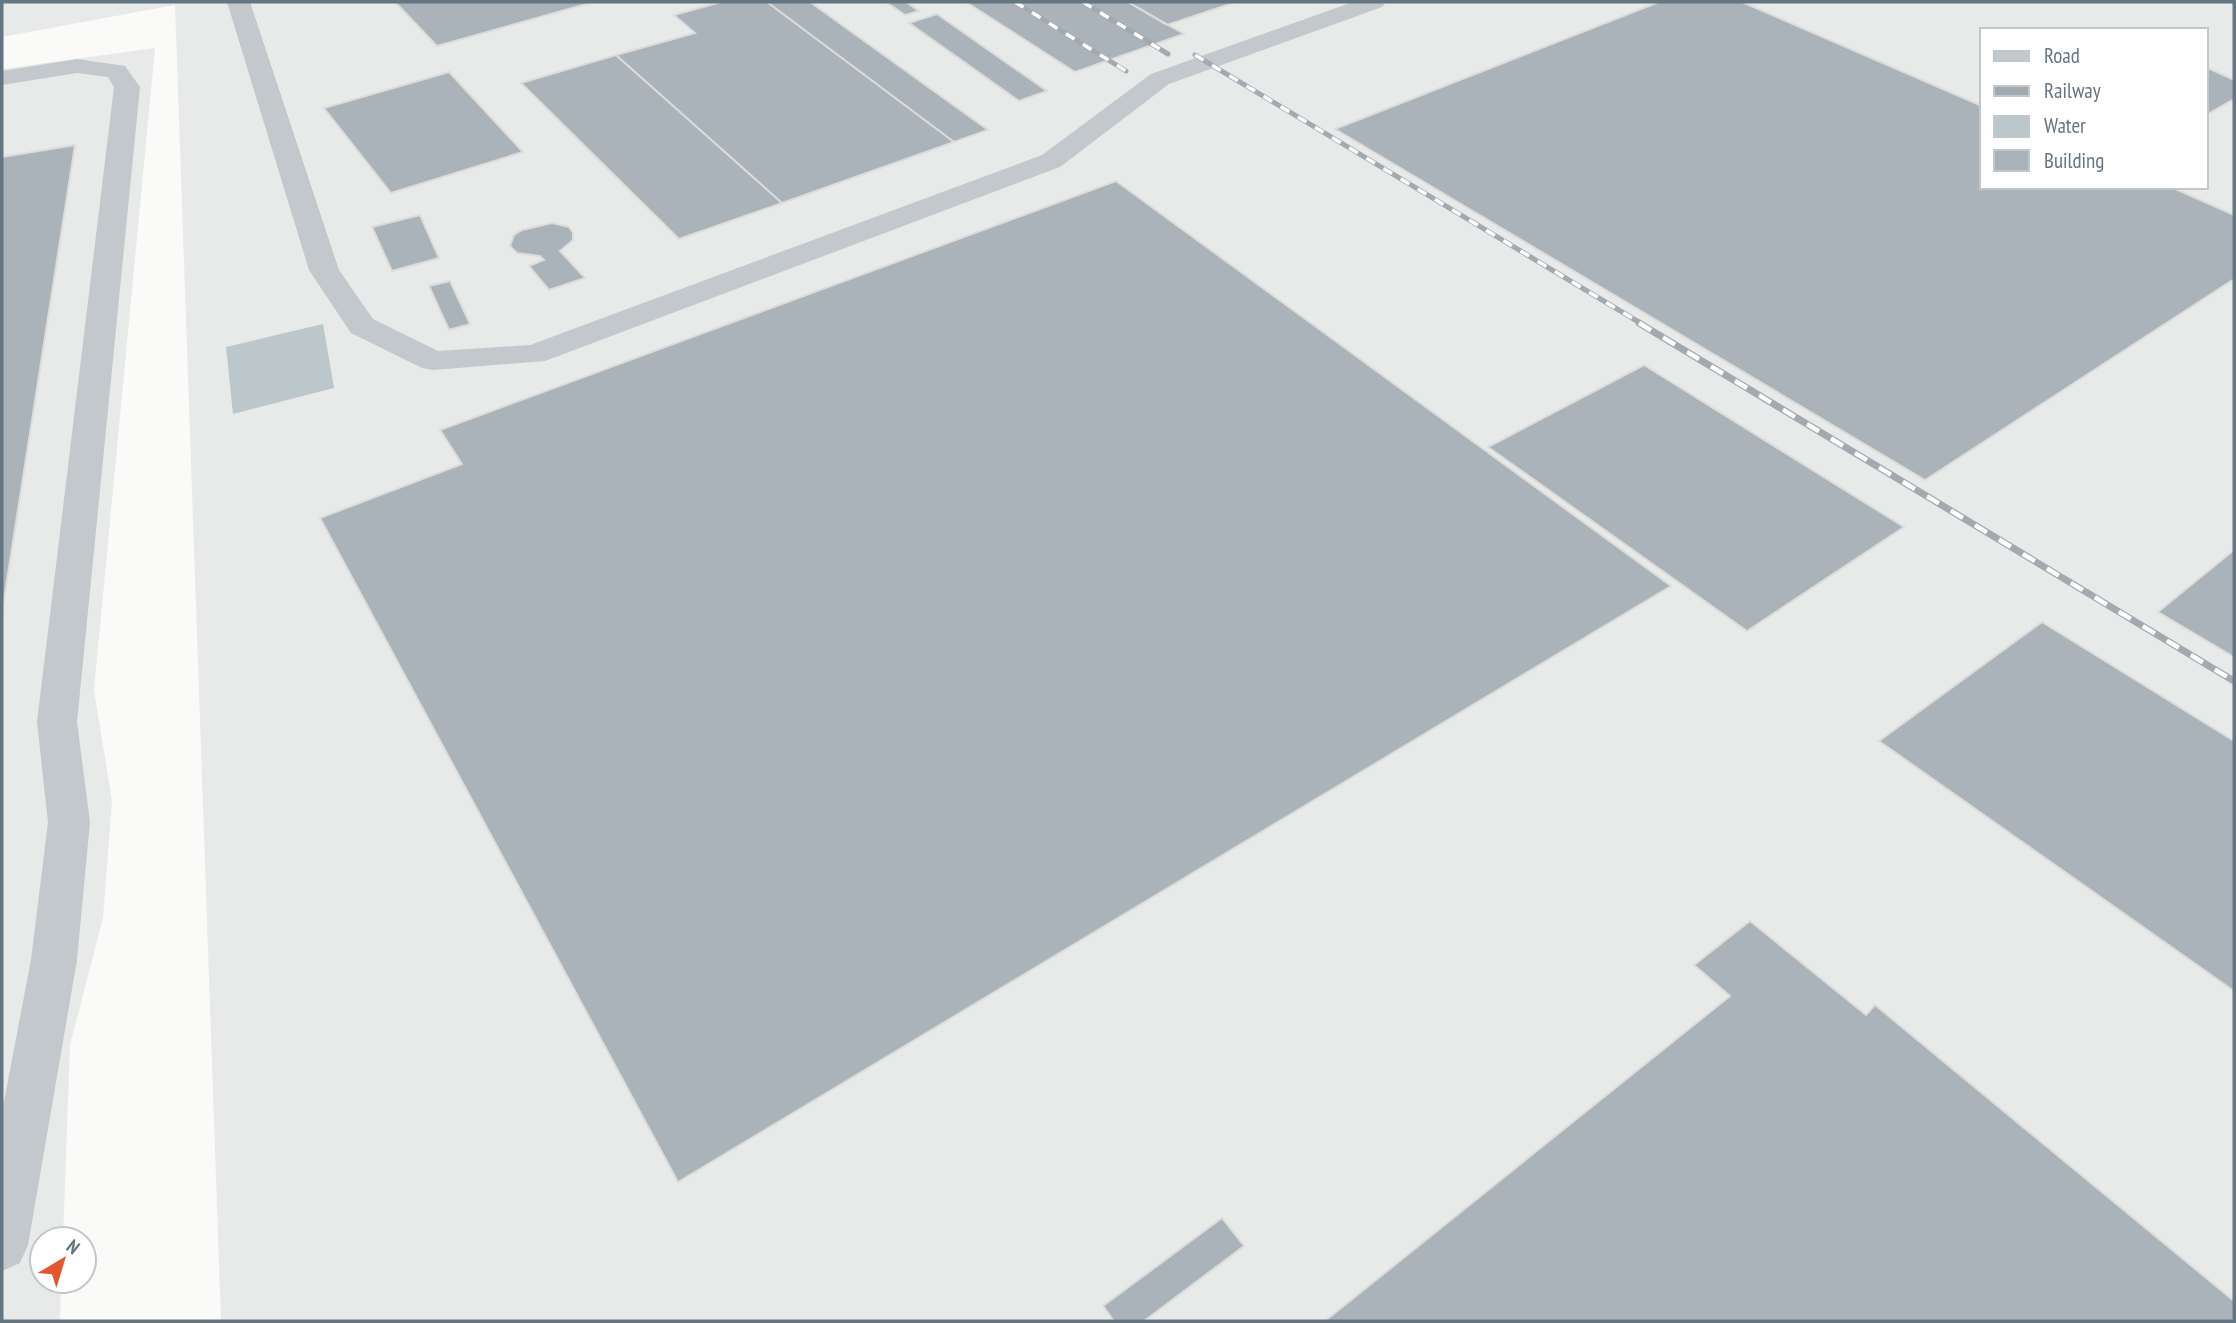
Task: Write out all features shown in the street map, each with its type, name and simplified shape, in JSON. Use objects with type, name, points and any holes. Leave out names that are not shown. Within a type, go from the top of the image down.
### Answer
[{"type":"street","points":[[238,2],[324,270],[362,326],[433,361],[534,354],[1051,160],[1160,79],[1374,2]]},
{"type":"street","points":[[2,78],[77,66],[116,71],[127,87],[57,722],[69,822],[54,960],[2,1245]]},
{"type":"shaded area","points":[[2,2],[2234,2],[2234,1321],[221,1321],[175,5],[2,37]]},
{"type":"shaded area","points":[[155,48],[94,690],[112,801],[103,918],[70,1045],[64,1225],[28,1225],[28,1295],[61,1295],[60,1321],[2,1321],[2,69]]},
{"type":"water","points":[[323,324],[334,388],[233,414],[226,347]]},
{"type":"building","points":[[395,2],[588,2],[590,3],[437,46]]},
{"type":"building","points":[[721,2],[767,2],[954,142],[782,203],[616,55],[695,33],[674,15]]},
{"type":"building","points":[[767,2],[810,2],[988,130],[954,142]]},
{"type":"building","points":[[886,2],[906,2],[919,11],[905,15]]},
{"type":"building","points":[[966,2],[1128,2],[1184,34],[1075,72]]},
{"type":"building","points":[[1128,2],[1236,2],[1167,25]]},
{"type":"building","points":[[1659,2],[1742,2],[1980,105],[1980,189],[2176,189],[2234,215],[2234,279],[1925,480],[1335,129]]},
{"type":"building","points":[[937,14],[1047,91],[1019,101],[909,23]]},
{"type":"building","points":[[616,55],[782,203],[679,239],[521,83]]},
{"type":"building","points":[[2208,68],[2234,80],[2234,99],[2208,114]]},
{"type":"building","points":[[449,72],[523,152],[391,193],[324,108]]},
{"type":"building","points":[[75,145],[2,612],[2,157]]},
{"type":"building","points":[[1116,181],[1671,586],[678,1182],[320,518],[462,464],[440,430]]},
{"type":"building","points":[[420,215],[439,258],[392,271],[372,227]]},
{"type":"building","points":[[552,223],[569,227],[573,233],[573,240],[560,251],[585,278],[549,290],[529,266],[544,260],[540,256],[517,253],[510,246],[514,235],[522,230]]},
{"type":"building","points":[[450,281],[470,324],[449,330],[429,286]]},
{"type":"building","points":[[1644,365],[1904,527],[1747,631],[1488,447]]},
{"type":"building","points":[[2234,550],[2234,657],[2158,612]]},
{"type":"building","points":[[2042,622],[2234,741],[2234,991],[1879,741]]},
{"type":"building","points":[[1750,921],[1866,1015],[1875,1005],[2234,1301],[2234,1321],[1325,1321],[1730,996],[1694,965]]},
{"type":"building","points":[[1222,1218],[1244,1246],[1144,1321],[1114,1321],[1103,1306]]},
{"type":"railway","points":[[1015,2],[1126,71]]},
{"type":"railway","points":[[1083,2],[1168,54]]},
{"type":"railway","points":[[1195,55],[1642,324]]},
{"type":"railway","points":[[1639,323],[2234,681]]}]
